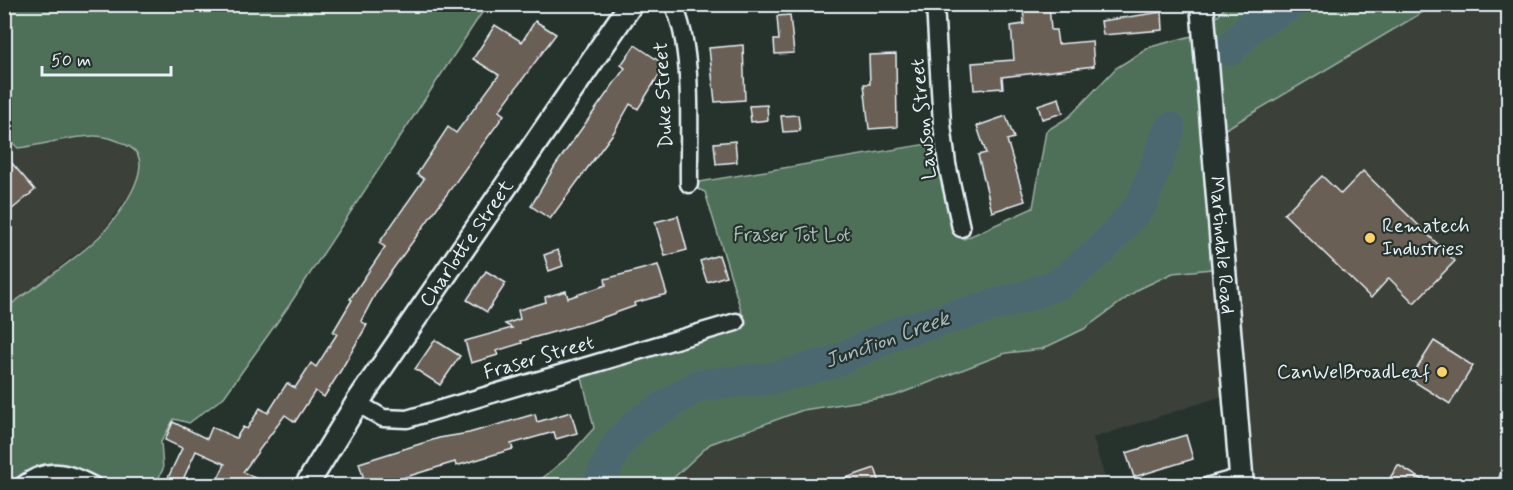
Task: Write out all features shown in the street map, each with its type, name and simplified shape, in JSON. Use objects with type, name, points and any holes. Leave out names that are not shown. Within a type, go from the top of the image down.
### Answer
[{"type":"street","name":"Charlotte Street","points":[[306,486],[357,403],[631,4]]},
{"type":"street","name":"Duke Street","points":[[673,4],[681,27],[686,63],[689,184]]},
{"type":"street","name":"Lawson Street","points":[[935,4],[942,124],[947,164],[961,228]]},
{"type":"street","name":"Martindale Road","points":[[1202,4],[1242,481]]},
{"type":"street","name":"Fraser Street","points":[[357,403],[383,418],[406,419],[736,322]]},
{"type":"street","points":[[22,486],[41,473],[49,471],[76,476],[94,486]]},
{"type":"street","points":[[1209,486],[1242,481]]},
{"type":"shaded area","points":[[1435,5],[1508,5],[1508,485],[1241,485],[1232,393],[1093,438],[1107,485],[666,486],[710,444],[803,410],[894,396],[1006,353],[1042,349],[1084,329],[1139,289],[1173,273],[1221,268],[1212,137]]},
{"type":"shaded area","points":[[4,135],[18,148],[63,138],[97,136],[119,141],[137,151],[142,164],[135,187],[100,235],[5,309]]},
{"type":"green space","points":[[5,5],[487,5],[288,307],[224,397],[189,423],[174,419],[161,442],[163,469],[155,485],[92,485],[75,477],[24,485],[5,476],[5,309],[66,265],[100,236],[132,192],[140,166],[138,155],[130,147],[109,138],[76,137],[18,148],[5,135]]},
{"type":"green space","name":"Fraser Tot Lot","points":[[1227,5],[1435,5],[1212,137],[1221,268],[1173,273],[1139,289],[1084,329],[1042,349],[1006,353],[894,396],[803,410],[710,444],[666,485],[533,486],[568,457],[594,428],[580,369],[744,320],[705,192],[687,184],[945,141],[964,239],[1033,208],[1046,131],[1069,117],[1116,68],[1150,47],[1203,33]]},
{"type":"building","points":[[1023,4],[1049,4],[1051,30],[1056,30],[1058,44],[1092,41],[1094,66],[1002,77],[1003,88],[974,90],[972,63],[1014,60],[1011,26],[1024,24]]},
{"type":"building","points":[[1162,12],[1163,30],[1103,35],[1101,21]]},
{"type":"building","points":[[790,15],[794,53],[775,54],[774,40],[779,40],[777,16]]},
{"type":"building","points":[[535,21],[556,34],[499,111],[504,115],[377,291],[361,321],[367,325],[324,397],[315,391],[295,422],[285,415],[243,472],[271,486],[228,486],[217,480],[225,464],[196,451],[180,486],[167,480],[182,448],[165,440],[173,422],[207,439],[212,427],[236,438],[243,427],[247,429],[260,408],[268,413],[287,383],[295,388],[311,363],[316,367],[337,334],[333,332],[352,300],[350,299],[385,247],[379,243],[424,179],[417,174],[448,127],[456,133],[499,75],[473,59],[495,25],[522,42]]},
{"type":"building","points":[[635,45],[665,65],[638,109],[630,104],[614,132],[550,219],[531,206],[555,166],[625,68],[621,65]]},
{"type":"building","points":[[743,45],[745,100],[715,102],[709,48]]},
{"type":"building","points":[[896,54],[897,127],[869,129],[864,84],[870,84],[869,55]]},
{"type":"building","points":[[1059,98],[1063,113],[1042,119],[1038,105]]},
{"type":"building","points":[[767,105],[768,120],[751,122],[749,106]]},
{"type":"building","points":[[798,115],[800,131],[783,132],[781,116]]},
{"type":"building","points":[[1006,116],[1014,138],[1007,140],[1025,201],[992,212],[978,155],[986,153],[977,126]]},
{"type":"building","points":[[735,141],[737,162],[716,164],[714,143]]},
{"type":"building","points":[[4,154],[35,190],[4,216]]},
{"type":"building","name":"Rematech Industries","points":[[1363,171],[1455,261],[1414,303],[1389,278],[1371,298],[1284,214],[1322,176],[1341,194]]},
{"type":"building","points":[[678,216],[687,250],[665,256],[655,222]]},
{"type":"building","points":[[558,250],[563,266],[549,271],[544,255]]},
{"type":"building","points":[[719,255],[726,276],[707,282],[700,261]]},
{"type":"building","points":[[658,265],[667,294],[634,303],[635,306],[590,322],[521,341],[522,343],[496,351],[498,355],[471,363],[465,341],[512,328],[505,324],[520,319],[518,310],[546,302],[545,297],[566,291],[568,298],[606,285],[605,279]]},
{"type":"building","points":[[486,271],[506,283],[487,312],[467,300]]},
{"type":"building","points":[[435,340],[460,356],[440,385],[415,369]]},
{"type":"building","name":"CanWelBroadLeaf","points":[[1434,341],[1473,366],[1450,404],[1410,379]]},
{"type":"building","points":[[571,412],[577,433],[556,439],[554,432],[511,444],[513,449],[456,466],[455,462],[386,483],[387,486],[366,486],[359,463],[439,438],[469,433],[535,414],[537,422]]},
{"type":"building","points":[[1186,435],[1193,459],[1134,477],[1126,453]]},
{"type":"building","points":[[1398,465],[1433,486],[1385,486]]},
{"type":"building","points":[[875,468],[881,486],[831,486],[831,483]]},
{"type":"waterway","name":"Junction Creek","points":[[1230,50],[1251,26],[1291,4]]},
{"type":"waterway","name":"Junction Creek","points":[[597,486],[618,443],[638,423],[699,385],[775,378],[833,362],[901,331],[1020,298],[1058,284],[1100,251],[1141,205],[1170,128]]},
{"type":"railway","points":[[1499,486],[1508,460]]},
{"type":"place","name":"Rematech Industries","points":[[1370,238]]},
{"type":"place","name":"CanWelBroadLeaf","points":[[1442,372]]}]
